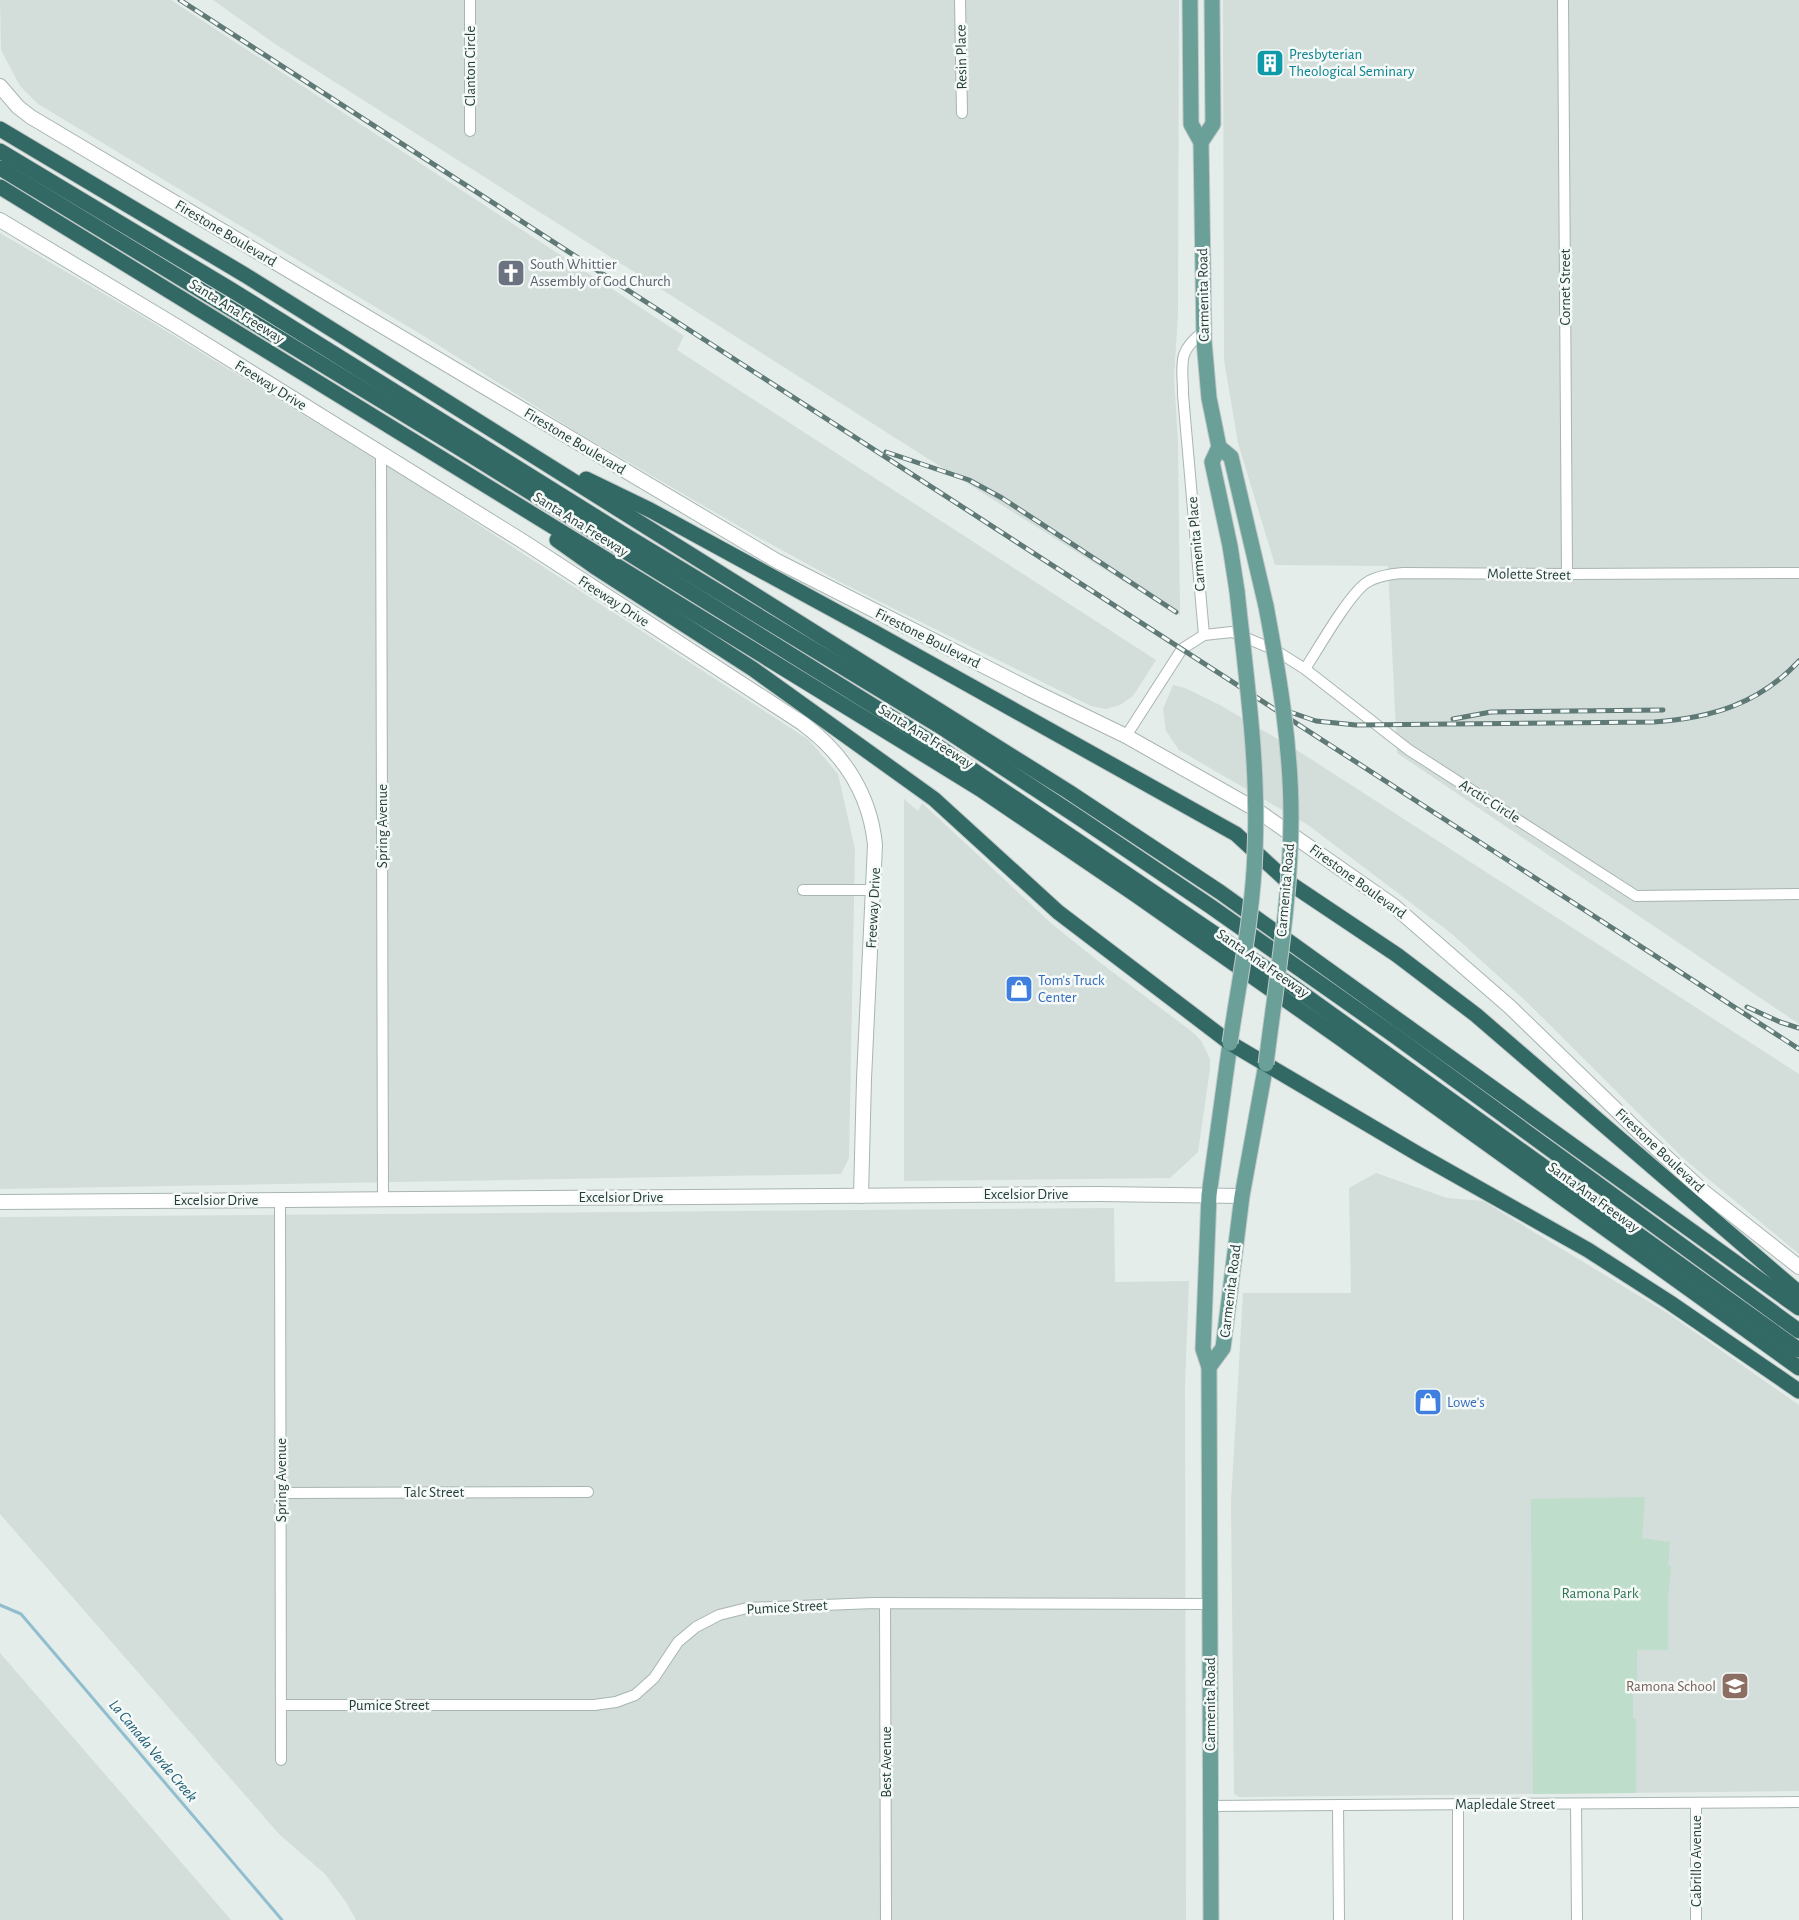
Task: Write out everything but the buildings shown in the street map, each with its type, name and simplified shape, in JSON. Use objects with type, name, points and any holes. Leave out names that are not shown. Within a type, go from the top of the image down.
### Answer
[{"type":"highway","name":"Santa Ana Freeway","points":[[0,129],[245,275],[915,694],[1220,892],[1799,1308]]},
{"type":"highway","points":[[0,151],[168,251],[625,535],[938,726],[1078,817],[1210,906],[1395,1036],[1799,1331]]},
{"type":"highway","points":[[0,168],[456,446],[941,748],[1295,988],[1799,1350]]},
{"type":"highway","name":"Santa Ana Freeway","points":[[0,187],[980,789],[1136,895],[1340,1038],[1799,1368]]},
{"type":"highway","points":[[513,443],[650,510],[1236,834],[1288,882],[1397,955],[1476,1015],[1799,1293]]},
{"type":"highway","points":[[451,464],[595,568],[753,669],[934,799],[1058,912],[1230,1043],[1418,1154],[1588,1250],[1669,1302],[1799,1391]]},
{"type":"main road","name":"Carmenita Road","points":[[1190,0],[1190,124],[1201,142],[1203,332],[1209,398],[1219,447],[1212,462],[1230,546],[1252,732],[1255,852],[1247,928],[1209,1196],[1203,1348],[1209,1367],[1211,1920]]},
{"type":"main road","name":"Carmenita Road","points":[[1201,142],[1213,124],[1212,0]]},
{"type":"main road","name":"Carmenita Road","points":[[1209,1367],[1223,1348],[1242,1196],[1266,1064],[1288,882],[1291,817],[1288,746],[1279,675],[1266,606],[1231,457],[1219,447]]},
{"type":"street","name":"Clanton Circle","points":[[470,0],[470,131]]},
{"type":"street","name":"Resin Place","points":[[960,0],[962,113]]},
{"type":"street","name":"Cornet Street","points":[[1563,0],[1568,574]]},
{"type":"street","name":"Firestone Boulevard","points":[[0,86],[18,107],[38,121],[777,561],[1126,736],[1255,808],[1394,906],[1510,1007],[1641,1134],[1704,1192],[1799,1267]]},
{"type":"street","name":"Freeway Drive","points":[[0,220],[532,547],[822,738],[846,764],[868,808],[875,845],[864,1079],[861,1196]]},
{"type":"street","name":"Carmenita Place","points":[[1203,332],[1186,347],[1183,366],[1204,635]]},
{"type":"street","name":"Spring Avenue","points":[[381,453],[383,1199]]},
{"type":"street","name":"Molette Street","points":[[1304,670],[1353,598],[1366,583],[1384,575],[1403,572],[1568,574],[1799,572]]},
{"type":"street","name":"Arctic Circle","points":[[1204,635],[1232,632],[1275,650],[1409,750],[1636,896],[1799,894]]},
{"type":"street","points":[[1126,736],[1182,649],[1204,635]]},
{"type":"street","points":[[803,890],[874,890]]},
{"type":"street","name":"Excelsior Drive","points":[[0,1202],[1118,1194],[1242,1196]]},
{"type":"street","name":"Spring Avenue","points":[[280,1200],[281,1760]]},
{"type":"street","name":"Talc Street","points":[[281,1492],[588,1492]]},
{"type":"street","name":"Pumice Street","points":[[281,1705],[606,1704],[635,1695],[654,1678],[678,1642],[696,1627],[719,1615],[747,1608],[885,1604],[1209,1604]]},
{"type":"street","name":"Best Avenue","points":[[885,1604],[886,1920]]},
{"type":"street","name":"Mapledale Street","points":[[1210,1806],[1799,1802]]},
{"type":"street","name":"Cabrillo Avenue","points":[[1696,1803],[1696,1920]]},
{"type":"street","points":[[1576,1804],[1577,1920]]},
{"type":"street","points":[[1458,1805],[1458,1920]]},
{"type":"street","points":[[1338,1806],[1339,1920]]},
{"type":"shaded area","points":[[0,0],[171,0],[684,336],[677,350],[1156,660],[1133,696],[1120,705],[1106,709],[1091,706],[840,582],[754,535],[575,431],[427,338],[38,104],[20,86],[1,50]]},
{"type":"shaded area","points":[[213,0],[1179,0],[1178,316],[1174,377],[1178,442],[1180,615],[1177,613],[1177,615],[927,458],[275,44]]},
{"type":"shaded area","points":[[1223,0],[1799,0],[1799,1024],[1397,753],[1388,566],[1275,565],[1238,443],[1224,360]]},
{"type":"shaded area","points":[[0,233],[140,315],[416,484],[809,740],[838,774],[855,849],[849,1158],[841,1174],[0,1189]]},
{"type":"shaded area","points":[[1173,685],[1185,688],[1220,705],[1303,754],[1799,1074],[1799,1254],[1683,1158],[1529,1004],[1452,934],[1308,825],[1179,750],[1166,731],[1163,709]]},
{"type":"shaded area","name":"Tom's Truck Center","points":[[904,799],[918,811],[922,803],[1052,924],[1195,1034],[1202,1042],[1210,1059],[1210,1069],[1198,1152],[1170,1178],[904,1181]]},
{"type":"shaded area","points":[[1376,1173],[1447,1198],[1483,1201],[1669,1314],[1799,1405],[1799,1791],[1239,1797],[1234,1794],[1231,1502],[1243,1293],[1351,1293],[1349,1188]]},
{"type":"shaded area","points":[[1114,1208],[1115,1282],[1189,1281],[1185,1385],[1186,1920],[356,1920],[346,1902],[325,1874],[279,1834],[0,1514],[0,1217]]},
{"type":"shaded area","points":[[0,1653],[142,1817],[231,1920],[0,1920]]},
{"type":"green space","name":"Ramona Park","points":[[1645,1497],[1642,1538],[1670,1542],[1668,1565],[1671,1566],[1668,1597],[1668,1650],[1637,1650],[1637,1682],[1633,1682],[1633,1718],[1636,1719],[1636,1793],[1533,1794],[1531,1499]]},
{"type":"waterway","name":"La Canada Verde Creek","points":[[0,1605],[21,1614],[282,1920]]},
{"type":"railway","points":[[180,0],[1799,1049]]},
{"type":"railway","points":[[886,452],[969,480],[1002,498],[1176,612]]},
{"type":"railway","points":[[1287,711],[1316,721],[1356,725],[1654,722],[1675,720],[1714,712],[1751,698],[1784,676],[1799,661]]},
{"type":"railway","points":[[1453,719],[1491,712],[1663,710]]},
{"type":"railway","points":[[1747,1007],[1780,1022],[1799,1028]]},
{"type":"place","name":"Presbyterian Theological Seminary","points":[[1270,63]]},
{"type":"place","name":"South Whittier Assembly of God Church","points":[[511,273]]},
{"type":"place","name":"Tom's Truck Center","points":[[1019,989]]},
{"type":"place","name":"Lowe's","points":[[1428,1402]]},
{"type":"place","name":"Ramona School","points":[[1735,1686]]}]
